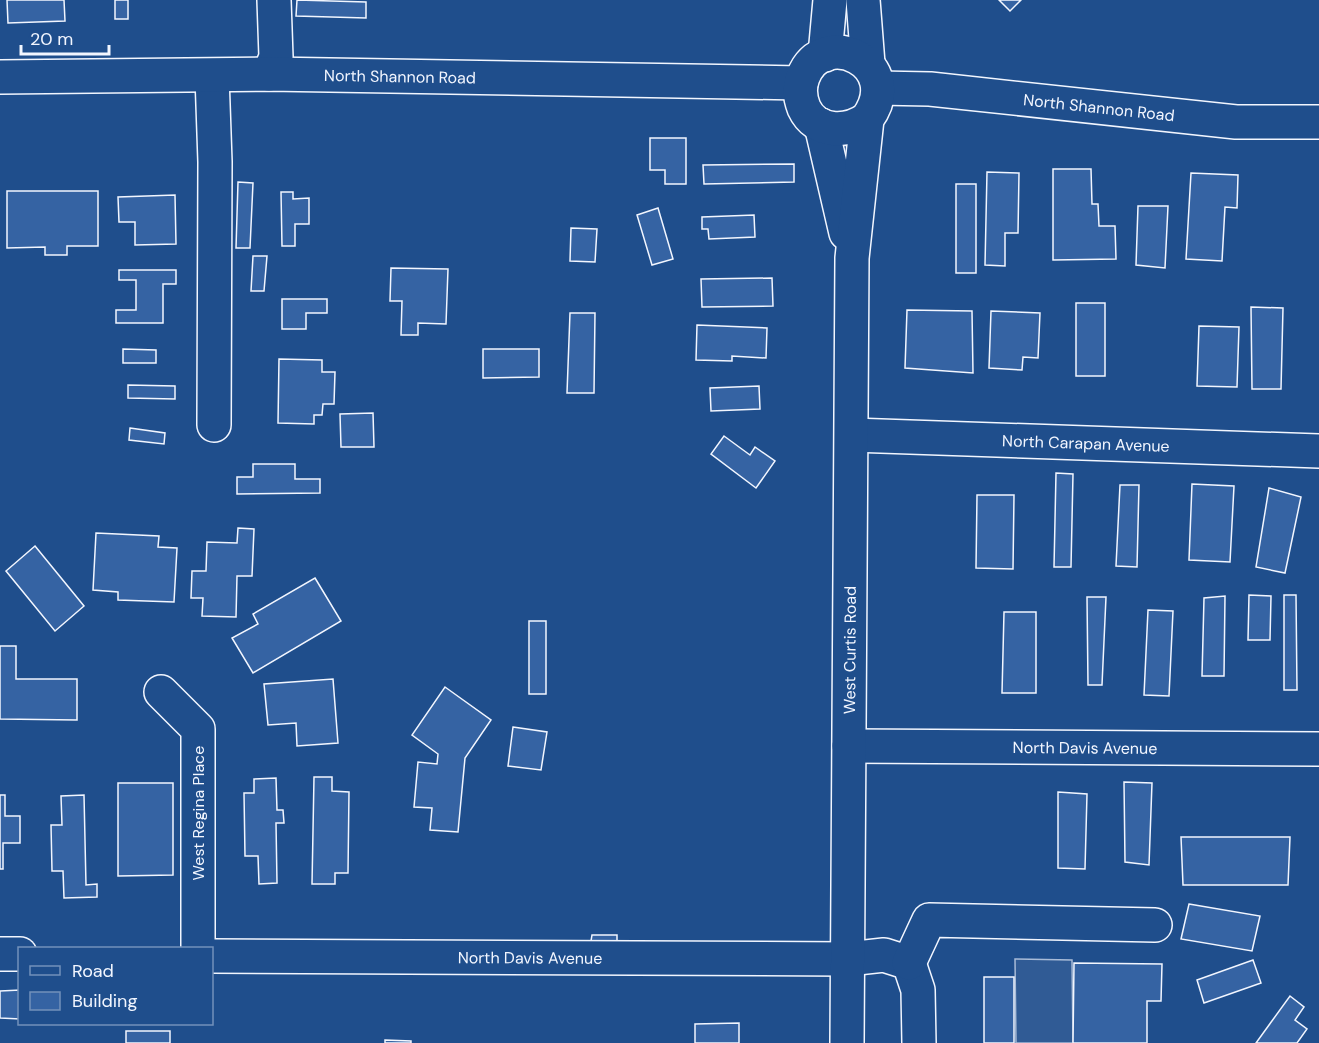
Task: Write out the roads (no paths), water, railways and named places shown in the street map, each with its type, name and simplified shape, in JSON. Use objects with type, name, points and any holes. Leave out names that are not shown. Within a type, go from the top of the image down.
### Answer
[{"type":"street","points":[[269,74],[276,57],[274,0]]},
{"type":"street","points":[[825,54],[830,0]]},
{"type":"street","points":[[863,0],[877,100],[867,119],[850,129],[840,130],[821,125],[806,112],[800,93],[801,83],[809,66],[825,54],[848,52],[873,76]]},
{"type":"street","name":"North Shannon Road","points":[[0,77],[269,74],[801,83]]},
{"type":"street","points":[[212,76],[215,162],[214,425]]},
{"type":"street","name":"North Shannon Road","points":[[873,76],[930,89],[1236,122],[1319,122]]},
{"type":"street","name":"West Curtis Road","points":[[847,1043],[852,258],[867,119]]},
{"type":"street","name":"West Curtis Road","points":[[821,125],[852,258]]},
{"type":"street","name":"North Carapan Avenue","points":[[852,435],[1319,451]]},
{"type":"street","name":"West Regina Place","points":[[161,692],[198,729],[198,947]]},
{"type":"street","name":"North Davis Avenue","points":[[849,746],[1319,749]]},
{"type":"street","points":[[919,1043],[918,990],[909,963],[929,920],[1155,926]]},
{"type":"street","points":[[0,954],[18,954]]},
{"type":"street","name":"North Davis Avenue","points":[[213,956],[848,959],[884,955],[909,963]]}]
